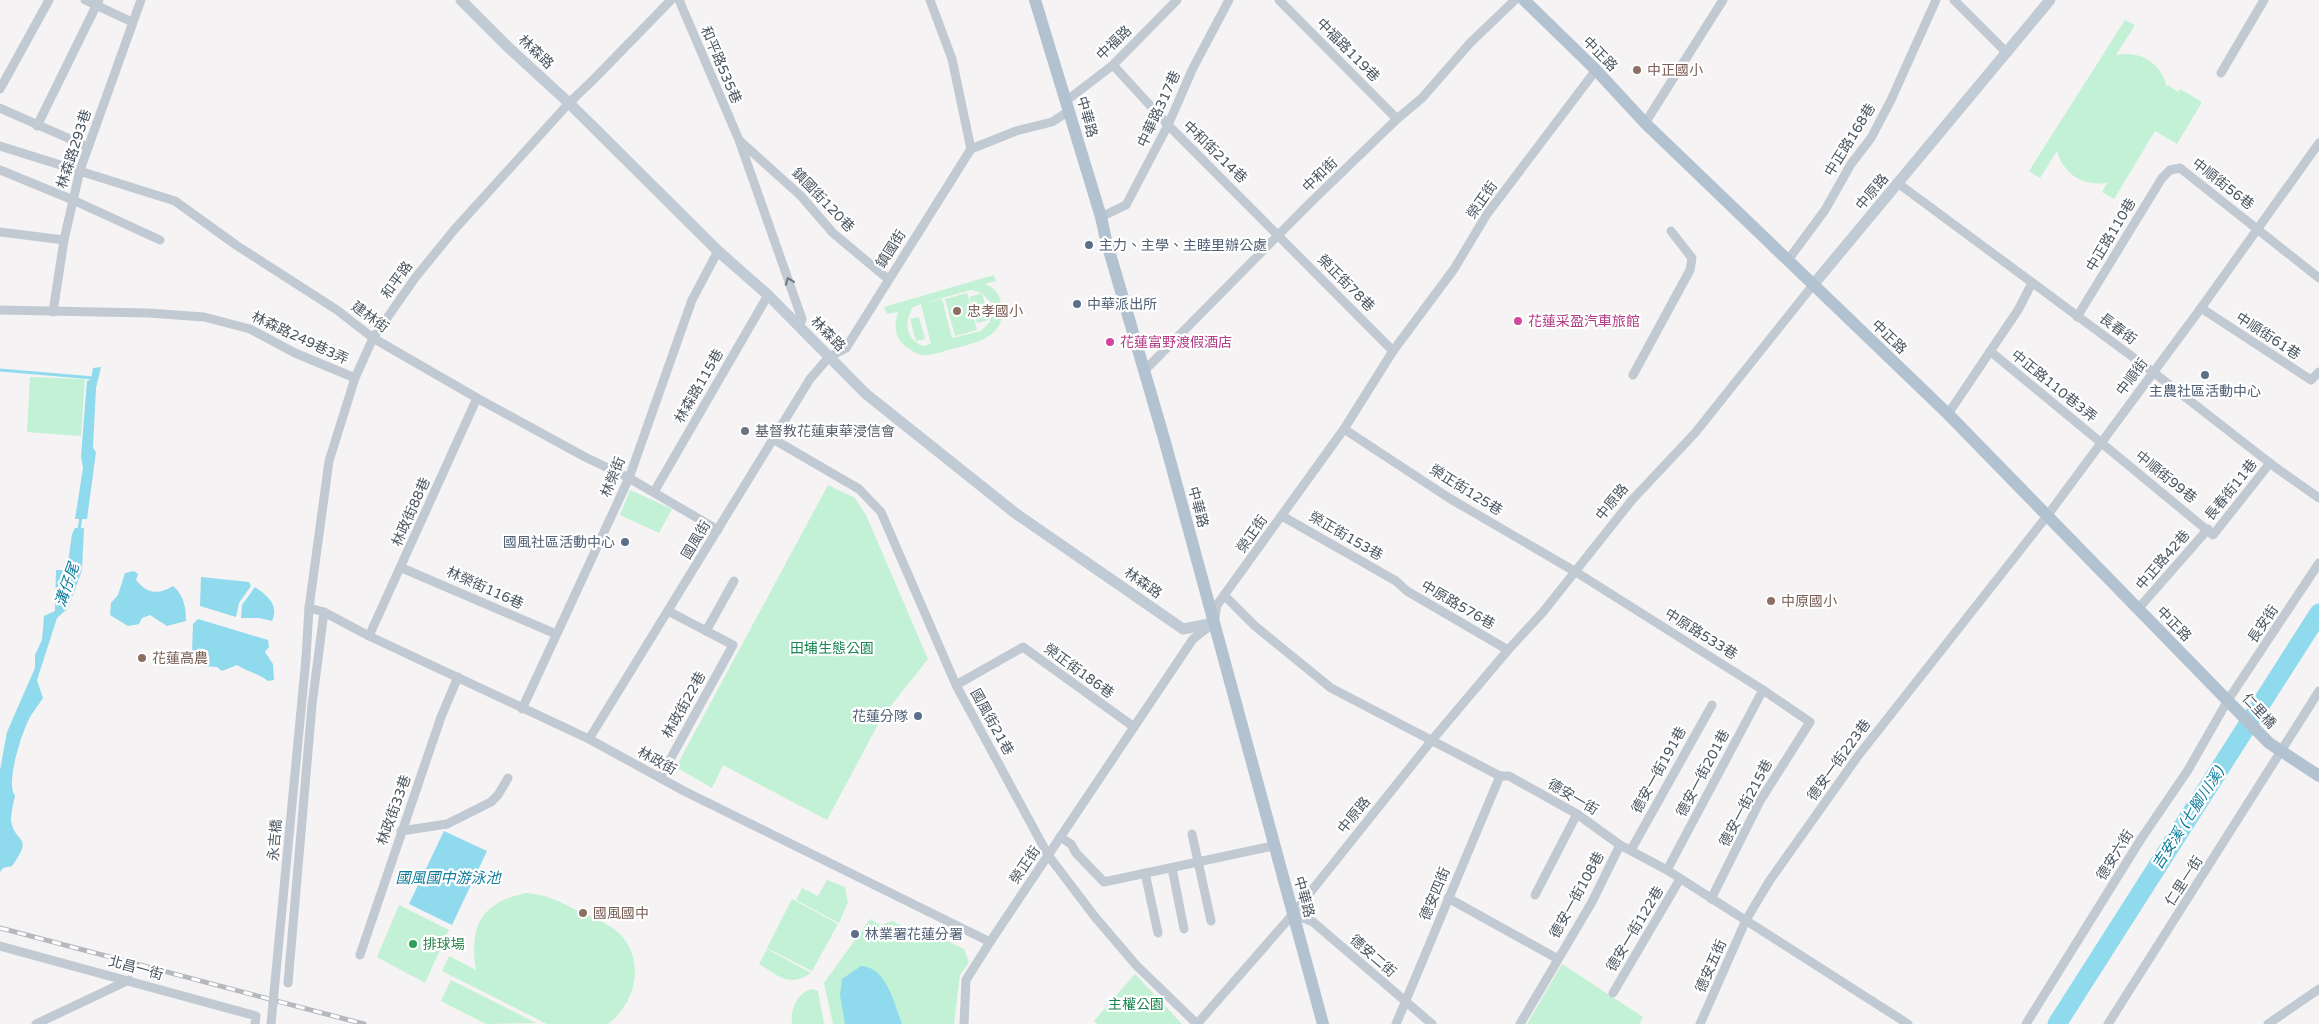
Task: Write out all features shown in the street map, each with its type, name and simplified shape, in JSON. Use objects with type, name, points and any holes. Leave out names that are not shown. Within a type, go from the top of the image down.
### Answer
[{"type":"main road","name":"中華路","points":[[1035,0],[1102,217],[1106,240],[1214,623],[1273,846],[1323,1024]]},
{"type":"main road","name":"中正路","points":[[1524,0],[1596,70],[1645,123],[1948,414],[2228,700]]},
{"type":"main road","name":"仁里橋","points":[[2228,700],[2269,744],[2319,776]]},
{"type":"street","points":[[0,89],[49,0]]},
{"type":"street","points":[[85,0],[98,3],[132,22]]},
{"type":"street","name":"林森路293巷","points":[[53,312],[64,240],[80,170],[141,0]]},
{"type":"street","name":"林森路","points":[[461,0],[508,47],[569,102],[718,251],[768,295],[866,394],[1015,513],[1183,629],[1214,623]]},
{"type":"street","name":"和平路","points":[[306,658],[309,608],[329,461],[355,378],[373,338],[415,278],[454,230],[569,102],[594,80],[671,0]]},
{"type":"street","name":"和平路535巷","points":[[679,0],[739,140],[802,319],[799,327]]},
{"type":"street","points":[[930,0],[952,59],[971,148],[1016,131],[1052,122],[1068,106]]},
{"type":"street","name":"中福路","points":[[1068,106],[1113,65],[1177,0]]},
{"type":"street","name":"中華路317巷","points":[[1102,217],[1126,205],[1168,125],[1192,68],[1229,0]]},
{"type":"street","name":"中福路119巷","points":[[1279,0],[1397,119]]},
{"type":"street","name":"中和街","points":[[1144,371],[1278,235],[1397,119],[1422,98],[1470,43],[1515,0]]},
{"type":"street","points":[[1645,123],[1723,0]]},
{"type":"street","name":"中正路168巷","points":[[1788,260],[1824,210],[1851,164],[1871,138],[1936,0]]},
{"type":"street","points":[[1954,0],[2007,53]]},
{"type":"street","name":"中原路","points":[[1197,1024],[1293,914],[1432,740],[1508,650],[1543,612],[1632,500],[1695,434],[1813,285],[1899,184],[2050,0]]},
{"type":"street","points":[[2221,73],[2264,0]]},
{"type":"street","points":[[37,126],[98,3]]},
{"type":"street","name":"中和街214巷","points":[[1113,65],[1168,125],[1278,235]]},
{"type":"street","name":"榮正街","points":[[964,1024],[966,980],[990,942],[1193,639],[1214,623],[1217,605],[1344,428],[1393,351],[1454,269],[1487,214],[1596,70]]},
{"type":"street","points":[[0,108],[88,147]]},
{"type":"street","name":"鎮國街120巷","points":[[739,140],[801,196],[833,233],[888,279]]},
{"type":"street","name":"中順街","points":[[1962,623],[2047,516],[2201,308],[2256,228],[2319,144]]},
{"type":"street","name":"建林街","points":[[0,146],[175,201],[236,245],[337,310],[373,338],[585,457],[630,478],[718,530]]},
{"type":"street","name":"鎮國街","points":[[829,357],[846,348],[971,148]]},
{"type":"street","name":"中順街56巷","points":[[2170,170],[2180,168],[2319,278]]},
{"type":"street","points":[[0,170],[160,240]]},
{"type":"street","name":"中正路110巷","points":[[2077,317],[2162,178],[2170,170]]},
{"type":"street","name":"長春街","points":[[1899,184],[2153,372],[2270,463],[2319,498]]},
{"type":"street","points":[[1633,375],[1690,270],[1692,258],[1671,231]]},
{"type":"street","points":[[0,232],[64,240]]},
{"type":"street","name":"榮正街78巷","points":[[1278,235],[1393,351]]},
{"type":"street","name":"林榮街","points":[[522,709],[630,478],[692,300],[718,251]]},
{"type":"street","points":[[1948,414],[2018,310],[2032,283]]},
{"type":"street","name":"林森路115巷","points":[[654,492],[768,295]]},
{"type":"street","name":"中順街61巷","points":[[2201,308],[2311,380],[2319,372]]},
{"type":"street","name":"林森路249巷3弄","points":[[0,310],[148,313],[204,317],[250,329],[295,353],[355,378]]},
{"type":"street","name":"中正路110巷3弄","points":[[1990,352],[2102,441]]},
{"type":"street","name":"國風街","points":[[589,739],[810,379],[829,357]]},
{"type":"street","name":"林政街88巷","points":[[370,636],[477,398]]},
{"type":"street","name":"榮正街125巷","points":[[1344,428],[1449,498],[1576,572]]},
{"type":"street","name":"國風街21巷","points":[[773,439],[859,489],[881,512],[956,685],[1048,855],[1094,917],[1136,965],[1197,1024]]},
{"type":"street","name":"中順街99巷","points":[[2102,441],[2211,532]]},
{"type":"street","name":"長春街11巷","points":[[2211,532],[2270,463]]},
{"type":"street","name":"榮正街153巷","points":[[1282,516],[1396,581]]},
{"type":"street","name":"中正路42巷","points":[[2138,609],[2211,532]]},
{"type":"street","name":"長安街","points":[[2228,700],[2319,563]]},
{"type":"street","name":"林榮街116巷","points":[[402,568],[556,634]]},
{"type":"street","name":"中原路533巷","points":[[1576,572],[1763,690],[1810,722]]},
{"type":"street","points":[[668,611],[706,631],[734,581]]},
{"type":"street","name":"中原路576巷","points":[[1396,581],[1407,591],[1508,650]]},
{"type":"street","name":"德安一街","points":[[1225,596],[1255,626],[1331,688],[1500,776],[1509,776],[1577,814],[1620,844],[1667,870],[1711,900],[1746,920],[1908,1024]]},
{"type":"street","name":"林政街","points":[[309,608],[324,612],[522,709],[589,739],[660,778],[990,942]]},
{"type":"street","points":[[288,983],[312,705],[324,612]]},
{"type":"street","name":"德安一街223巷","points":[[1746,920],[1770,880],[1858,756],[1962,623]]},
{"type":"street","name":"林政街22巷","points":[[660,778],[733,645],[706,631]]},
{"type":"street","name":"榮正街186巷","points":[[956,685],[1023,647],[1134,727]]},
{"type":"street","name":"永吉橋","points":[[271,1024],[306,658]]},
{"type":"street","name":"林政街33巷","points":[[360,954],[441,717],[458,677]]},
{"type":"street","name":"德安一街201巷","points":[[1667,870],[1763,690]]},
{"type":"street","name":"仁里一街","points":[[2108,1024],[2234,828],[2280,751],[2319,691]]},
{"type":"street","name":"德安六街","points":[[2026,1024],[2141,839],[2188,770],[2228,700]]},
{"type":"street","name":"德安一街191巷","points":[[1631,850],[1712,705]]},
{"type":"street","name":"德安一街215巷","points":[[1711,900],[1760,801],[1810,722]]},
{"type":"street","name":"德安四街","points":[[1396,1024],[1500,776]]},
{"type":"street","points":[[401,831],[447,824],[491,802],[498,795],[508,778]]},
{"type":"street","points":[[1535,895],[1577,814]]},
{"type":"street","points":[[1192,834],[1210,922]]},
{"type":"street","points":[[1060,837],[1071,844],[1076,853],[1104,882],[1273,846]]},
{"type":"street","name":"德安一街108巷","points":[[1520,1024],[1592,902],[1620,844]]},
{"type":"street","points":[[1172,868],[1184,929]]},
{"type":"street","points":[[1145,874],[1158,933]]},
{"type":"street","name":"德安一街122巷","points":[[1613,993],[1680,879]]},
{"type":"street","points":[[1448,898],[1558,959]]},
{"type":"street","name":"德安二街","points":[[1293,914],[1313,922],[1432,1024]]},
{"type":"street","name":"德安五街","points":[[1700,1024],[1746,920]]},
{"type":"street","name":"北昌一街","points":[[0,946],[256,1016],[255,1024]]},
{"type":"street","points":[[36,1024],[129,980]]},
{"type":"street","points":[[2268,1024],[2319,990]]},
{"type":"green space","points":[[2125,20],[2135,25],[2116,55],[2133,55],[2148,60],[2160,71],[2167,87],[2168,85],[2178,92],[2180,89],[2202,102],[2177,144],[2155,131],[2114,199],[2102,192],[2107,183],[2082,181],[2064,167],[2057,151],[2040,178],[2029,171]]},
{"type":"green space","points":[[994,275],[996,281],[985,284],[994,289],[998,294],[1002,314],[1000,324],[995,331],[980,341],[936,354],[920,355],[899,339],[896,329],[898,312],[887,314],[884,307]],"holes":[[[971,290],[982,293],[991,303],[990,322],[981,331],[952,338],[942,299],[921,304]],[[921,304],[931,344],[923,346],[917,343],[910,335],[908,329],[908,318],[913,307]]]},
{"type":"green space","points":[[967,293],[977,330],[955,336],[945,299]]},
{"type":"green space","points":[[982,293],[989,320],[977,323],[969,297]]},
{"type":"green space","points":[[919,317],[925,339],[916,341],[910,319]]},
{"type":"green space","points":[[30,377],[85,379],[81,436],[27,432]]},
{"type":"green space","name":"田埔生態公園","points":[[828,485],[855,498],[866,515],[928,659],[882,717],[827,820],[723,765],[712,788],[676,767]]},
{"type":"green space","points":[[630,490],[672,509],[659,533],[620,515]]},
{"type":"green space","points":[[827,880],[845,887],[848,902],[839,923],[796,900],[802,888],[818,896]]},
{"type":"green space","points":[[526,893],[552,899],[600,921],[614,929],[624,939],[631,951],[635,964],[635,978],[632,991],[626,1003],[618,1015],[608,1024],[547,1024],[442,971],[449,956],[476,970],[475,941],[477,929],[482,919],[498,903]]},
{"type":"green space","points":[[792,899],[838,924],[812,971],[767,948]]},
{"type":"green space","name":"排球場","points":[[399,905],[449,930],[425,983],[377,957]]},
{"type":"green space","points":[[870,919],[880,925],[892,921],[919,934],[924,929],[964,949],[969,962],[960,975],[954,1024],[833,1024],[824,983]]},
{"type":"green space","points":[[767,949],[811,973],[796,980],[784,979],[778,976],[759,964]]},
{"type":"green space","points":[[1562,964],[1643,1017],[1640,1024],[1527,1024]]},
{"type":"green space","name":"主權公園","points":[[1135,974],[1182,1024],[1097,1024],[1094,1021]]},
{"type":"green space","points":[[451,980],[536,1023],[486,1024],[441,1001]]},
{"type":"green space","points":[[813,989],[818,991],[824,1024],[792,1024],[792,1013],[796,1002],[803,994]]},
{"type":"water","points":[[101,367],[96,388],[93,448],[96,452],[87,519],[75,519],[83,468],[81,456],[87,381],[91,379],[93,368]]},
{"type":"water","points":[[75,528],[84,528],[82,570],[68,608],[57,618],[37,680],[43,698],[27,724],[13,769],[12,789],[15,796],[11,820],[13,828],[23,844],[22,849],[12,866],[3,868],[0,872],[0,770],[7,732],[35,668],[35,655],[42,640],[44,616],[55,611],[56,570],[67,570],[72,534]]},
{"type":"water","points":[[134,571],[138,574],[136,580],[140,585],[153,592],[163,591],[173,586],[180,593],[184,602],[186,621],[167,626],[150,615],[142,618],[139,624],[128,626],[110,615],[111,603],[118,595],[125,573]]},
{"type":"water","points":[[201,577],[249,582],[251,586],[239,603],[236,617],[200,606]]},
{"type":"water","points":[[255,587],[271,601],[274,610],[272,621],[259,618],[241,618],[242,605]]},
{"type":"water","points":[[198,619],[268,640],[269,647],[265,652],[273,664],[274,680],[268,681],[237,665],[222,671],[217,667],[203,666],[192,653],[193,624]]},
{"type":"water","name":"國風國中游泳池","points":[[444,831],[487,851],[452,925],[409,904]]},
{"type":"water","points":[[861,966],[870,968],[883,980],[892,997],[902,1024],[845,1024],[840,995],[842,979]]},
{"type":"waterway","points":[[0,370],[94,378]]},
{"type":"waterway","name":"溝仔尾","points":[[79,530],[81,516]]},
{"type":"waterway","name":"吉安溪 (七腳川溪)","points":[[2057,1024],[2319,613]]},
{"type":"railway","points":[[0,928],[364,1024]]},
{"type":"place","name":"中正國小","points":[[1637,70]]},
{"type":"place","name":"主力、主學、主睦里辦公處","points":[[1089,245]]},
{"type":"place","name":"中華派出所","points":[[1077,304]]},
{"type":"place","name":"忠孝國小","points":[[957,311]]},
{"type":"place","name":"花蓮采盈汽車旅館","points":[[1518,321]]},
{"type":"place","name":"花蓮富野渡假酒店","points":[[1110,342]]},
{"type":"place","name":"主農社區活動中心","points":[[2205,375]]},
{"type":"place","name":"基督教花蓮東華浸信會","points":[[745,431]]},
{"type":"place","name":"國風社區活動中心","points":[[625,542]]},
{"type":"place","name":"中原國小","points":[[1771,601]]},
{"type":"place","name":"花蓮高農","points":[[142,658]]},
{"type":"place","name":"花蓮分隊","points":[[918,716]]},
{"type":"place","name":"國風國中","points":[[583,913]]},
{"type":"place","name":"林業署花蓮分署","points":[[855,934]]},
{"type":"place","name":"排球場","points":[[413,944]]}]
